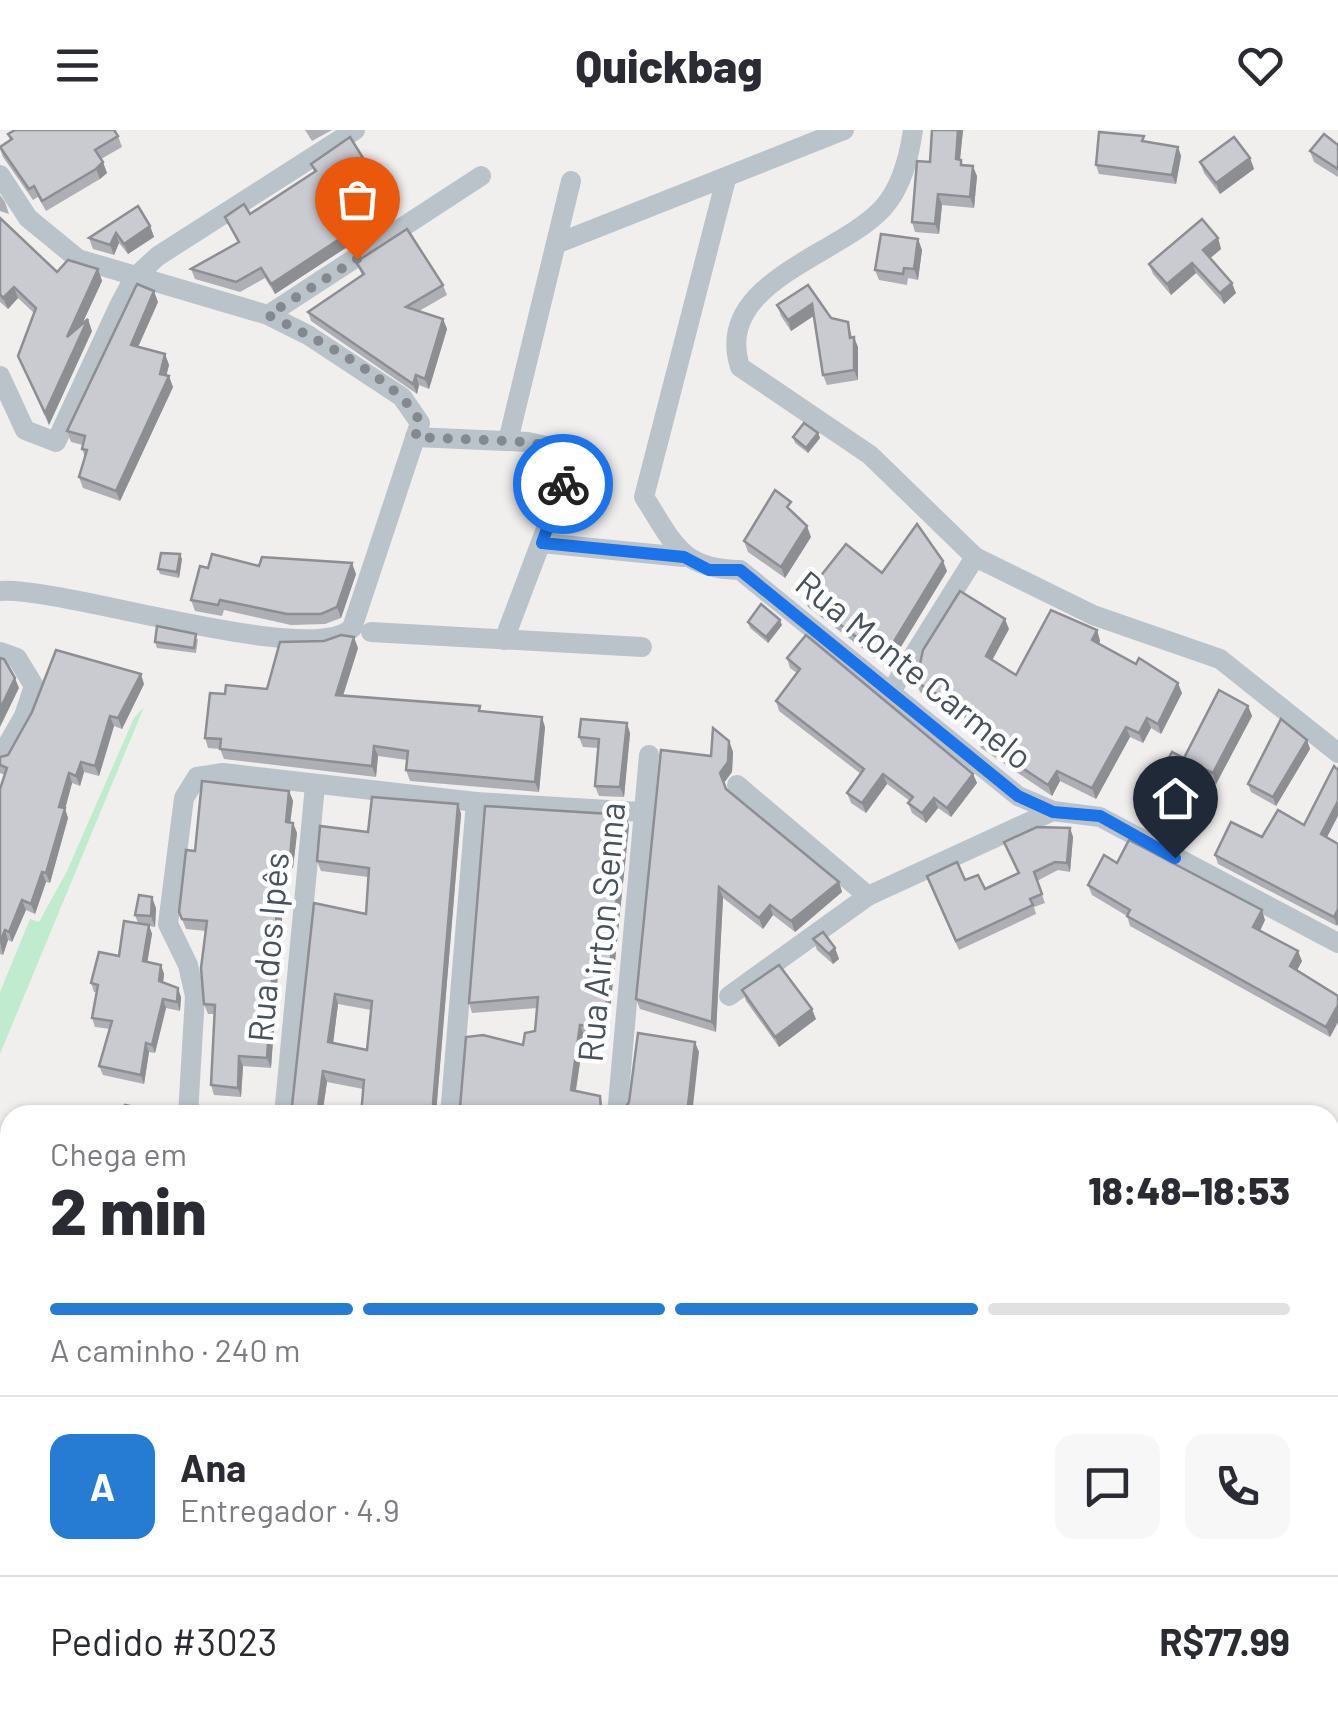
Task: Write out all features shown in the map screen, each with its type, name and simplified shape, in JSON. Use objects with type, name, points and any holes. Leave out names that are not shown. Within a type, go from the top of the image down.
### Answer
[{"type":"street","points":[[0,376],[26,430],[56,442],[134,278],[158,256],[355,130]]},
{"type":"street","points":[[556,244],[726,180],[844,130]]},
{"type":"street","points":[[914,130],[908,164],[886,206],[858,231],[798,265],[754,299],[738,326],[734,348],[740,367],[870,454],[975,557],[1093,615],[1220,659],[1338,753]]},
{"type":"street","points":[[0,175],[28,218],[78,260],[268,315],[308,335],[402,397],[420,423],[352,628],[339,637],[322,640],[216,628],[0,591]]},
{"type":"street","points":[[268,315],[481,176]]},
{"type":"street","points":[[684,557],[644,497],[726,180]]},
{"type":"street","points":[[508,441],[571,181]]},
{"type":"street","points":[[415,437],[508,441],[564,450],[569,468],[504,640]]},
{"type":"street","points":[[542,543],[684,557]]},
{"type":"street","name":"Rua Monte Carmelo","points":[[684,557],[709,570],[740,570],[1018,796],[1053,812]]},
{"type":"street","points":[[890,693],[975,557]]},
{"type":"street","points":[[371,632],[642,647]]},
{"type":"street","points":[[0,652],[17,658],[32,675],[34,686],[24,716],[0,758]]},
{"type":"street","name":"Rua Airton Senna","points":[[618,1105],[649,755]]},
{"type":"street","points":[[189,1105],[196,996],[188,965],[168,924],[184,798],[197,778],[222,773],[476,802],[642,812]]},
{"type":"street","points":[[737,784],[868,896]]},
{"type":"street","name":"Rua dos Ipês","points":[[285,1105],[316,785]]},
{"type":"street","points":[[451,1105],[476,802]]},
{"type":"street","points":[[729,996],[868,896],[1053,812],[1100,816],[1338,942]]},
{"type":"green space","points":[[144,707],[0,1054],[0,992],[30,919],[39,922],[67,871],[134,718]]},
{"type":"building","points":[[15,130],[114,130],[118,136],[95,150],[103,162],[96,169],[42,201],[0,147],[12,139],[8,134]]},
{"type":"building","points":[[932,130],[958,130],[956,159],[961,160],[961,165],[973,166],[970,197],[938,194],[935,224],[912,222],[917,161],[930,162]]},
{"type":"building","points":[[1099,132],[1144,136],[1142,141],[1178,147],[1172,175],[1096,165]]},
{"type":"building","points":[[1324,134],[1338,145],[1338,169],[1310,151]]},
{"type":"building","points":[[350,137],[368,166],[339,184],[364,223],[271,284],[261,268],[236,282],[191,269],[239,242],[225,217],[244,204],[250,214],[316,171],[311,164]]},
{"type":"building","points":[[1234,137],[1250,158],[1216,183],[1200,162]]},
{"type":"building","points":[[138,206],[150,226],[124,244],[116,233],[110,245],[89,238]]},
{"type":"building","points":[[0,218],[57,272],[68,260],[98,269],[67,337],[88,319],[45,413],[18,356],[36,308],[14,287],[3,298],[0,294]]},
{"type":"building","points":[[1202,219],[1218,238],[1203,250],[1232,283],[1220,293],[1192,263],[1167,284],[1149,264]]},
{"type":"building","points":[[407,229],[443,285],[406,307],[443,319],[425,379],[416,375],[413,384],[308,312],[364,274],[356,262]]},
{"type":"building","points":[[881,234],[918,239],[914,269],[904,268],[903,274],[875,270]]},
{"type":"building","points":[[137,284],[154,291],[131,345],[165,354],[160,374],[169,376],[116,491],[79,477],[87,450],[82,449],[85,436],[67,431]]},
{"type":"building","points":[[808,285],[831,318],[848,322],[850,338],[854,337],[854,370],[823,375],[812,304],[788,320],[777,305]]},
{"type":"building","points":[[804,423],[818,433],[806,448],[793,437]]},
{"type":"building","points":[[775,490],[791,502],[787,507],[807,526],[781,567],[744,541]]},
{"type":"building","points":[[917,524],[943,561],[884,658],[804,597],[846,544],[882,573]]},
{"type":"building","points":[[161,553],[180,554],[177,572],[158,569]]},
{"type":"building","points":[[212,554],[259,566],[262,557],[352,563],[337,607],[321,614],[287,614],[220,600],[218,605],[191,600],[200,566],[208,568]]},
{"type":"building","points":[[960,591],[1005,619],[986,656],[1016,675],[1051,610],[1097,630],[1092,640],[1136,664],[1139,658],[1178,683],[1158,724],[1147,718],[1139,733],[1126,727],[1092,788],[1057,771],[1048,785],[977,738],[986,722],[916,682],[923,650]]},
{"type":"building","points":[[761,604],[780,620],[766,637],[748,622]]},
{"type":"building","points":[[157,626],[196,634],[194,648],[155,642]]},
{"type":"building","points":[[341,635],[354,637],[336,695],[480,706],[479,711],[542,717],[535,782],[406,770],[408,751],[374,746],[372,766],[220,749],[221,739],[205,738],[210,693],[225,694],[226,685],[267,689],[280,642],[324,641]]},
{"type":"building","points":[[806,635],[973,774],[947,808],[934,798],[922,813],[908,803],[913,797],[883,774],[862,803],[847,793],[864,769],[776,701],[800,669],[787,658]]},
{"type":"building","points":[[56,650],[141,674],[118,718],[110,716],[95,766],[81,762],[76,776],[69,773],[59,807],[65,808],[46,873],[42,872],[31,904],[22,900],[9,932],[5,930],[0,942],[0,789],[7,768],[0,765],[0,757],[8,755],[32,712]]},
{"type":"building","points":[[0,658],[15,678],[0,709]]},
{"type":"building","points":[[1219,690],[1248,706],[1213,773],[1197,766],[1169,830],[1141,812],[1172,752],[1184,758]]},
{"type":"building","points":[[581,719],[627,723],[620,787],[595,786],[599,739],[579,737]]},
{"type":"building","points":[[1281,719],[1307,740],[1273,797],[1248,784]]},
{"type":"building","points":[[713,728],[729,741],[728,762],[720,773],[726,789],[839,882],[791,921],[770,905],[759,918],[719,887],[712,1022],[636,999],[661,750],[711,756]]},
{"type":"building","points":[[1334,766],[1338,770],[1338,801],[1321,834],[1338,844],[1338,909],[1334,917],[1215,855],[1231,822],[1262,837],[1278,810],[1304,825]]},
{"type":"building","points":[[202,781],[289,791],[286,822],[293,823],[290,858],[282,857],[279,877],[267,1058],[239,1056],[238,1088],[211,1085],[215,1005],[204,1004],[201,968],[207,921],[182,919],[179,912],[186,850],[195,851]]},
{"type":"building","points":[[372,797],[458,804],[433,1105],[362,1105],[364,1080],[323,1071],[318,1105],[292,1105],[314,903],[366,914],[369,868],[317,861],[320,826],[368,832]],"holes":[[[335,994],[372,1001],[367,1050],[328,1042]]]},
{"type":"building","points":[[485,806],[625,815],[604,1029],[580,1025],[571,1090],[600,1096],[601,1105],[460,1105],[466,1037],[483,1035],[523,1045],[525,1033],[535,1031],[538,997],[469,1003]]},
{"type":"building","points":[[1037,827],[1070,828],[1067,863],[1055,862],[1034,872],[1042,894],[1030,899],[1033,905],[956,941],[927,876],[957,862],[965,880],[978,875],[985,889],[1019,873],[1004,842]]},
{"type":"building","points":[[1129,840],[1262,910],[1253,927],[1298,951],[1290,966],[1338,996],[1338,1005],[1326,1027],[1127,916],[1130,910],[1088,885],[1104,855],[1117,863]]},
{"type":"building","points":[[139,895],[152,897],[151,916],[135,915]]},
{"type":"building","points":[[124,921],[149,925],[143,961],[161,965],[159,981],[178,988],[177,1002],[163,999],[152,1045],[146,1043],[141,1075],[99,1066],[112,1021],[92,1018],[98,985],[91,983],[99,952],[119,956]]},
{"type":"building","points":[[823,932],[835,948],[829,954],[813,939]]},
{"type":"building","points":[[779,965],[812,1009],[775,1037],[742,990]]},
{"type":"building","points":[[638,1033],[695,1042],[688,1105],[627,1105]]},
{"type":"way so far","points":[[357,259],[268,315],[308,335],[402,397],[416,411],[420,423],[415,437],[528,442],[564,450],[569,468],[563,484]]},
{"type":"route","points":[[563,484],[542,543],[684,557],[709,570],[740,570],[1018,796],[1053,812],[1083,811],[1100,816],[1175,858]]}]
